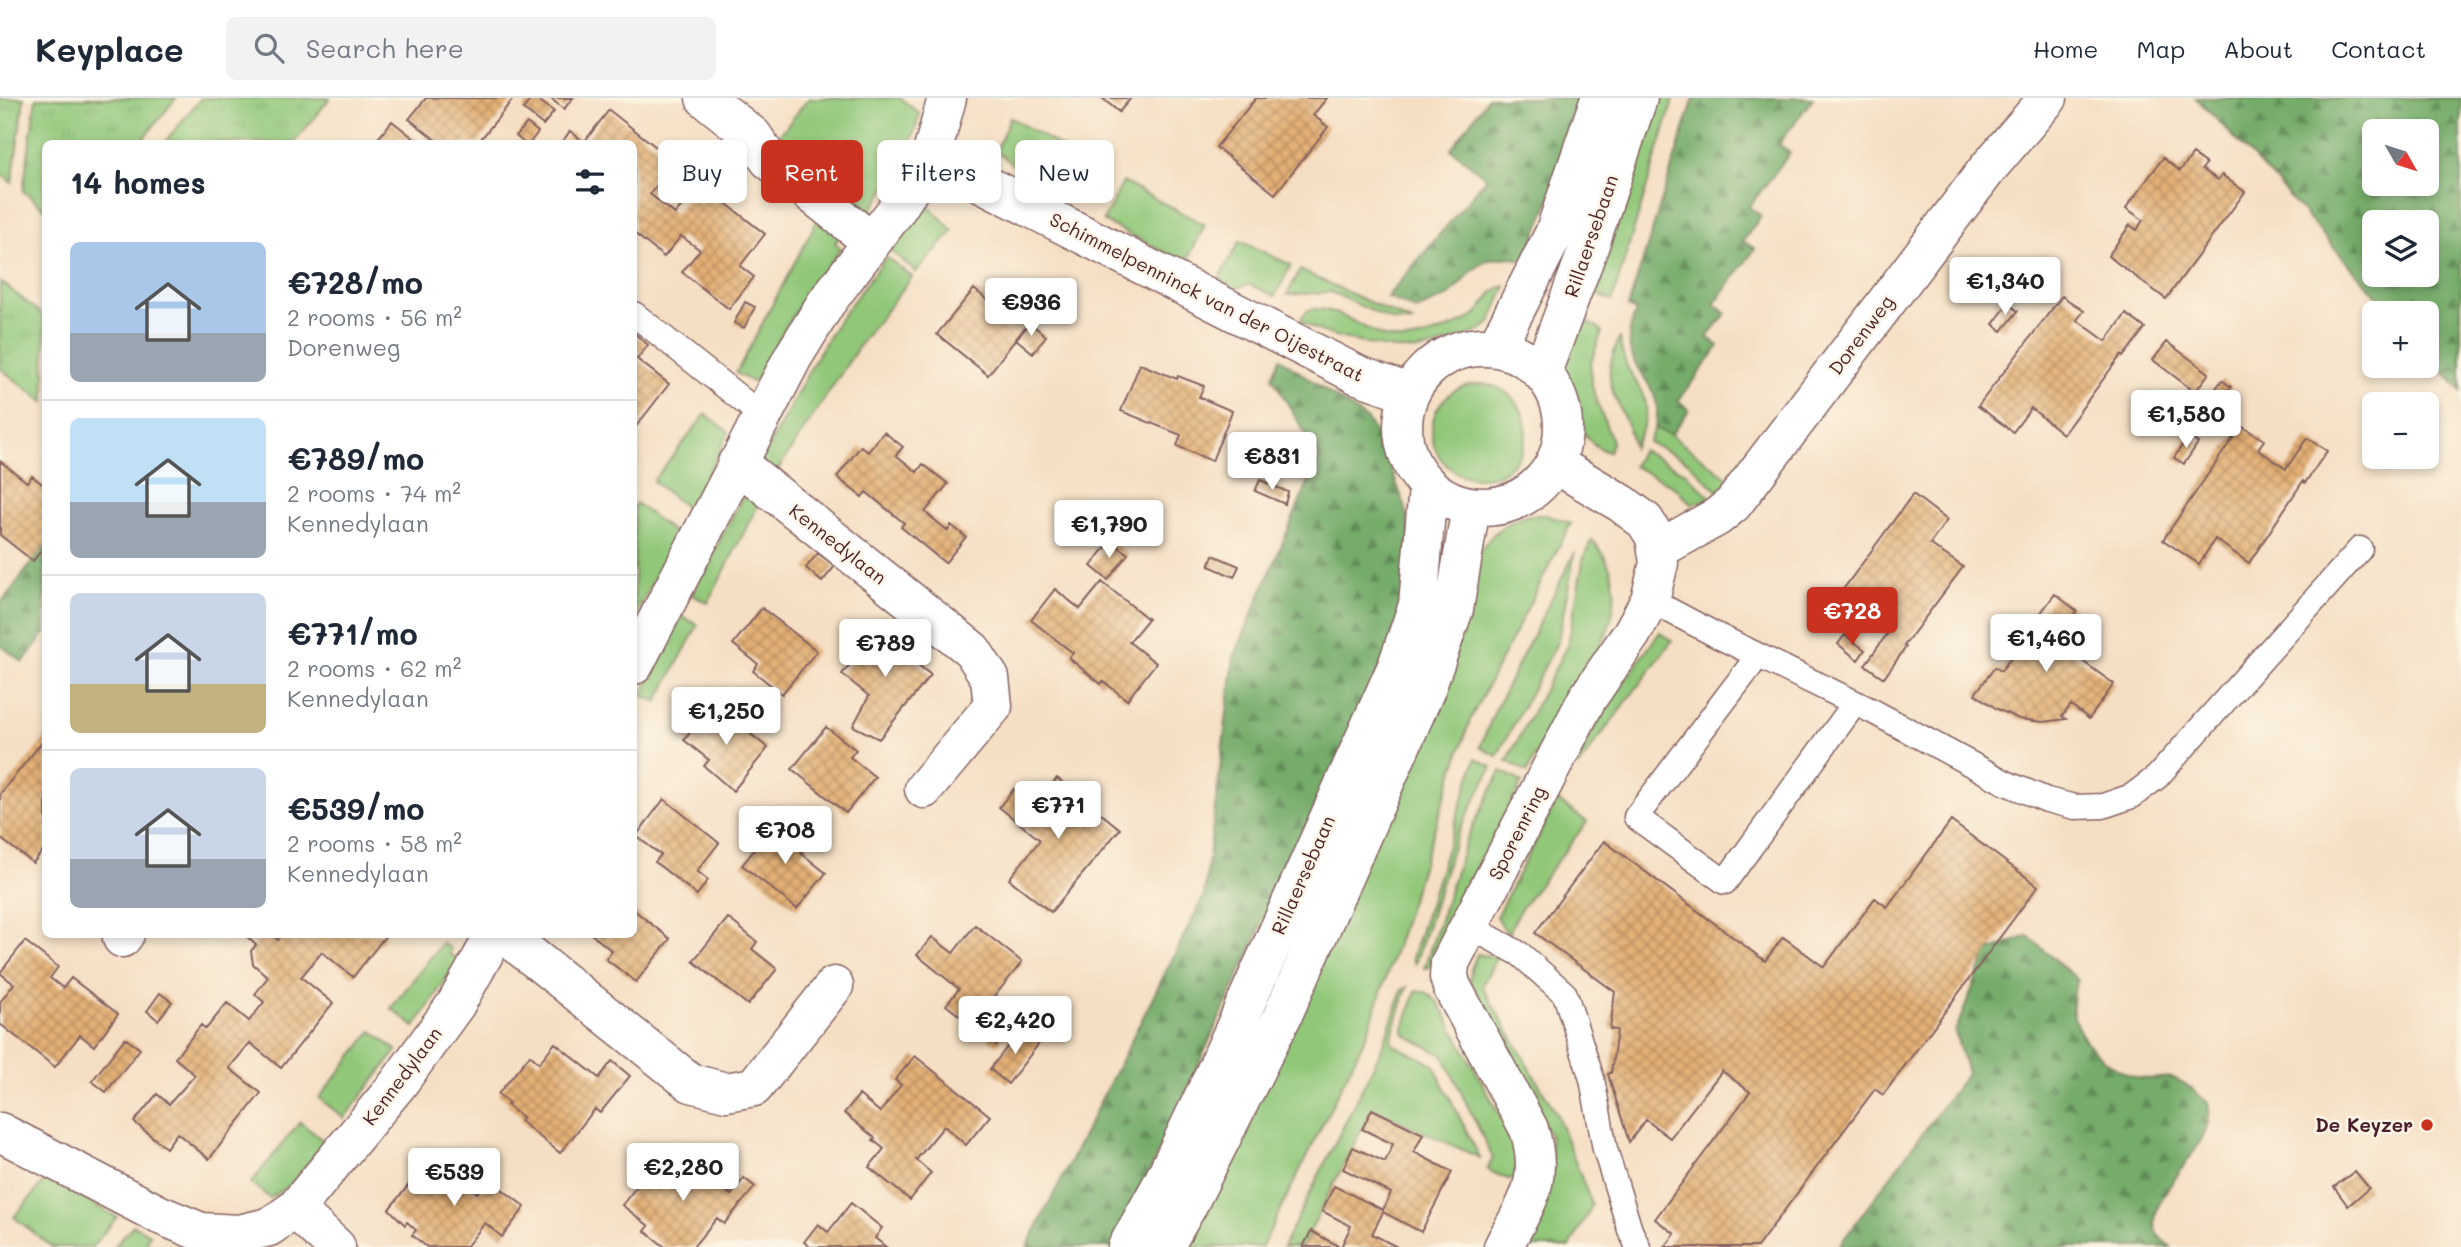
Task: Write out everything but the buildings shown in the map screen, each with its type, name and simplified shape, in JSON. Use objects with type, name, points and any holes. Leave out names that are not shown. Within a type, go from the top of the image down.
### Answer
[{"type":"street","points":[[705,98],[753,136],[769,160],[872,242]]},
{"type":"street","points":[[936,140],[947,98]]},
{"type":"street","name":"Rillaersebaan","points":[[1496,348],[1554,234],[1601,98]]},
{"type":"street","name":"Rillaersebaan","points":[[1542,372],[1589,247],[1638,98]]},
{"type":"street","name":"Dorenweg","points":[[1657,550],[1717,517],[1733,504],[1989,167],[2048,98]]},
{"type":"street","name":"Schimmelpenninck van der Oijestraat","points":[[1001,193],[1358,375],[1409,393]]},
{"type":"street","points":[[637,659],[761,415],[826,303],[901,203]]},
{"type":"street","points":[[1469,348],[1496,348],[1521,356],[1542,372],[1556,393],[1563,416],[1562,440],[1555,464],[1544,481],[1529,494],[1511,503],[1491,508],[1471,508],[1448,500],[1428,487],[1412,467],[1404,443],[1402,418],[1409,393],[1424,372],[1444,356],[1469,348]]},
{"type":"street","name":"Kennedylaan","points":[[737,463],[972,650],[990,678],[993,706],[924,789]]},
{"type":"street","points":[[1555,464],[1621,503],[1645,521],[1655,537],[1657,550]]},
{"type":"street","name":"Rillaersebaan","points":[[1127,1247],[1162,1184],[1212,1079],[1397,666],[1418,605],[1428,487]]},
{"type":"street","name":"Rillaersebaan","points":[[1164,1247],[1188,1205],[1282,1017],[1426,689],[1454,609],[1471,508]]},
{"type":"street","name":"Sporenring","points":[[1503,1247],[1529,1197],[1536,1177],[1536,1153],[1529,1129],[1452,987],[1449,977],[1450,964],[1587,699],[1632,633],[1650,600],[1659,563],[1657,550]]},
{"type":"street","name":"Kennedylaan","points":[[0,1132],[160,1215],[201,1232],[252,1232],[269,1227],[295,1209],[398,1084],[456,1004],[488,938],[691,1083],[726,1092],[754,1087],[834,986]]},
{"type":"street","points":[[295,1209],[336,1247]]},
{"type":"lane","points":[[637,316],[761,415]]},
{"type":"lane","points":[[1650,600],[2026,792],[2076,807],[2102,806],[2132,796],[2157,777],[2360,549]]},
{"type":"lane","points":[[1758,656],[1636,817],[1725,882],[1854,703]]},
{"type":"lane","points":[[1469,926],[1520,954],[1565,994],[1591,1079],[1605,1149],[1630,1230],[1638,1247]]},
{"type":"green space","points":[[0,98],[24,98],[12,183],[0,173]]},
{"type":"green space","points":[[36,98],[176,98],[142,140],[42,140],[42,207],[23,191]]},
{"type":"green space","points":[[201,98],[330,98],[296,140],[166,140]]},
{"type":"green space","points":[[809,98],[900,98],[920,114],[911,140],[877,140],[877,201],[870,211],[861,204],[854,213],[842,203],[863,203],[863,140],[775,140]]},
{"type":"green space","points":[[1488,98],[1589,98],[1525,262],[1510,257],[1488,260],[1473,270],[1449,296],[1416,310],[1387,297],[1487,178],[1451,149]]},
{"type":"green space","points":[[1648,98],[1674,98],[1612,301],[1587,290]]},
{"type":"green space","points":[[1694,98],[1813,98],[1779,144],[1790,153],[1749,207],[1761,216],[1743,241],[1755,249],[1714,304],[1726,314],[1707,337],[1719,346],[1678,401],[1689,410],[1671,435],[1655,428],[1657,413],[1653,391],[1636,365],[1629,344],[1636,311],[1628,307]]},
{"type":"green space","points":[[2196,98],[2461,98],[2461,391],[2439,366],[2439,301],[2381,301],[2369,287],[2439,287],[2439,210],[2362,210],[2362,279],[2271,176]]},
{"type":"green space","points":[[1010,117],[1049,140],[1015,140],[1015,166],[1001,155],[1001,140]]},
{"type":"green space","points":[[1123,182],[1205,225],[1186,263],[1103,221]]},
{"type":"green space","points":[[929,206],[953,231],[916,272],[891,251]]},
{"type":"green space","points":[[820,215],[842,233],[835,243],[841,248],[801,302],[754,383],[736,373]]},
{"type":"green space","points":[[1240,241],[1291,265],[1275,296],[1249,284],[1234,289],[1219,279]]},
{"type":"green space","points":[[886,257],[912,277],[861,343],[775,474],[760,463],[839,320]]},
{"type":"green space","points":[[1300,270],[1414,323],[1393,321],[1331,292],[1287,295]]},
{"type":"green space","points":[[0,281],[42,314],[42,401],[0,368]]},
{"type":"green space","points":[[1506,286],[1490,323],[1481,330],[1418,350],[1393,349],[1358,342],[1323,332],[1301,321],[1306,312],[1326,310],[1384,337],[1408,340],[1439,332],[1469,319],[1496,290]]},
{"type":"green space","points":[[1579,319],[1602,332],[1592,360],[1591,373],[1596,401],[1612,442],[1609,452],[1598,447],[1580,427],[1565,386],[1565,360]]},
{"type":"green space","points":[[1620,337],[1628,369],[1645,400],[1643,428],[1633,448],[1629,428],[1610,379],[1611,361]]},
{"type":"green space","points":[[1280,358],[1366,419],[1380,440],[1405,506],[1410,532],[1402,619],[1115,1247],[1027,1247],[1204,896],[1234,657],[1319,457],[1272,377]]},
{"type":"green space","points":[[1479,384],[1497,387],[1512,398],[1523,413],[1526,431],[1523,449],[1512,464],[1497,475],[1479,478],[1461,475],[1446,464],[1435,449],[1432,431],[1435,413],[1446,398],[1461,387]]},
{"type":"green space","points":[[706,414],[729,432],[689,510],[653,481]]},
{"type":"green space","points":[[1655,428],[1671,435],[1731,480],[1719,492],[1687,461],[1648,442]]},
{"type":"green space","points":[[1642,450],[1686,473],[1711,498],[1692,504],[1672,485],[1633,466]]},
{"type":"green space","points":[[746,490],[760,501],[708,603],[692,595]]},
{"type":"green space","points":[[637,504],[677,535],[637,612]]},
{"type":"green space","points":[[1530,515],[1545,515],[1571,523],[1470,720],[1368,1032],[1262,1247],[1175,1247],[1475,561],[1497,531]]},
{"type":"green space","points":[[1592,540],[1604,556],[1612,575],[1614,604],[1611,620],[1599,647],[1560,708],[1527,772],[1507,761],[1568,644],[1584,556]]},
{"type":"green space","points":[[42,550],[42,637],[23,662],[0,645],[0,604]]},
{"type":"green space","points":[[1575,552],[1558,641],[1497,756],[1480,747],[1496,708]]},
{"type":"green space","points":[[681,616],[698,625],[657,702],[642,695]]},
{"type":"green space","points":[[1660,632],[1672,641],[1578,766],[1574,766],[1604,710]]},
{"type":"green space","points":[[1476,758],[1492,767],[1457,835],[1415,964],[1412,958]]},
{"type":"green space","points":[[1501,771],[1522,782],[1436,948],[1430,967],[1424,968],[1467,838]]},
{"type":"green space","points":[[1557,800],[1587,822],[1520,910],[1508,934],[1496,917]]},
{"type":"green space","points":[[2028,936],[2078,980],[2073,996],[2073,1011],[2077,1026],[2097,1053],[2124,1073],[2139,1078],[2177,1080],[2208,1103],[2208,1120],[2202,1138],[2159,1205],[2155,1221],[2159,1236],[2171,1247],[1838,1247],[1967,1073],[1955,1032],[1987,952]]},
{"type":"green space","points":[[442,943],[451,949],[449,954],[459,959],[415,1027],[391,1008]]},
{"type":"green space","points":[[1477,954],[1497,957],[1482,986],[1557,1115],[1592,1205],[1570,1247],[1522,1247],[1553,1171],[1550,1136],[1470,983],[1471,969]]},
{"type":"green space","points":[[1407,987],[1391,1039],[1392,1044],[1433,1064],[1480,1158],[1372,1108],[1302,1247],[1283,1247],[1374,1065],[1402,990]]},
{"type":"green space","points":[[1416,990],[1427,993],[1439,1003],[1517,1147],[1516,1177],[1510,1180],[1487,1170],[1493,1158],[1443,1055],[1407,1036],[1403,1031]]},
{"type":"green space","points":[[372,1031],[397,1051],[344,1118],[319,1098]]},
{"type":"green space","points":[[300,1122],[325,1142],[291,1184],[270,1198],[251,1183]]},
{"type":"green space","points":[[46,1179],[117,1217],[92,1247],[52,1247],[14,1217]]},
{"type":"green space","points":[[133,1225],[150,1234],[146,1242],[154,1247],[114,1247]]},
{"type":"place","name":"De Keyzer","points":[[2427,1125]]}]
